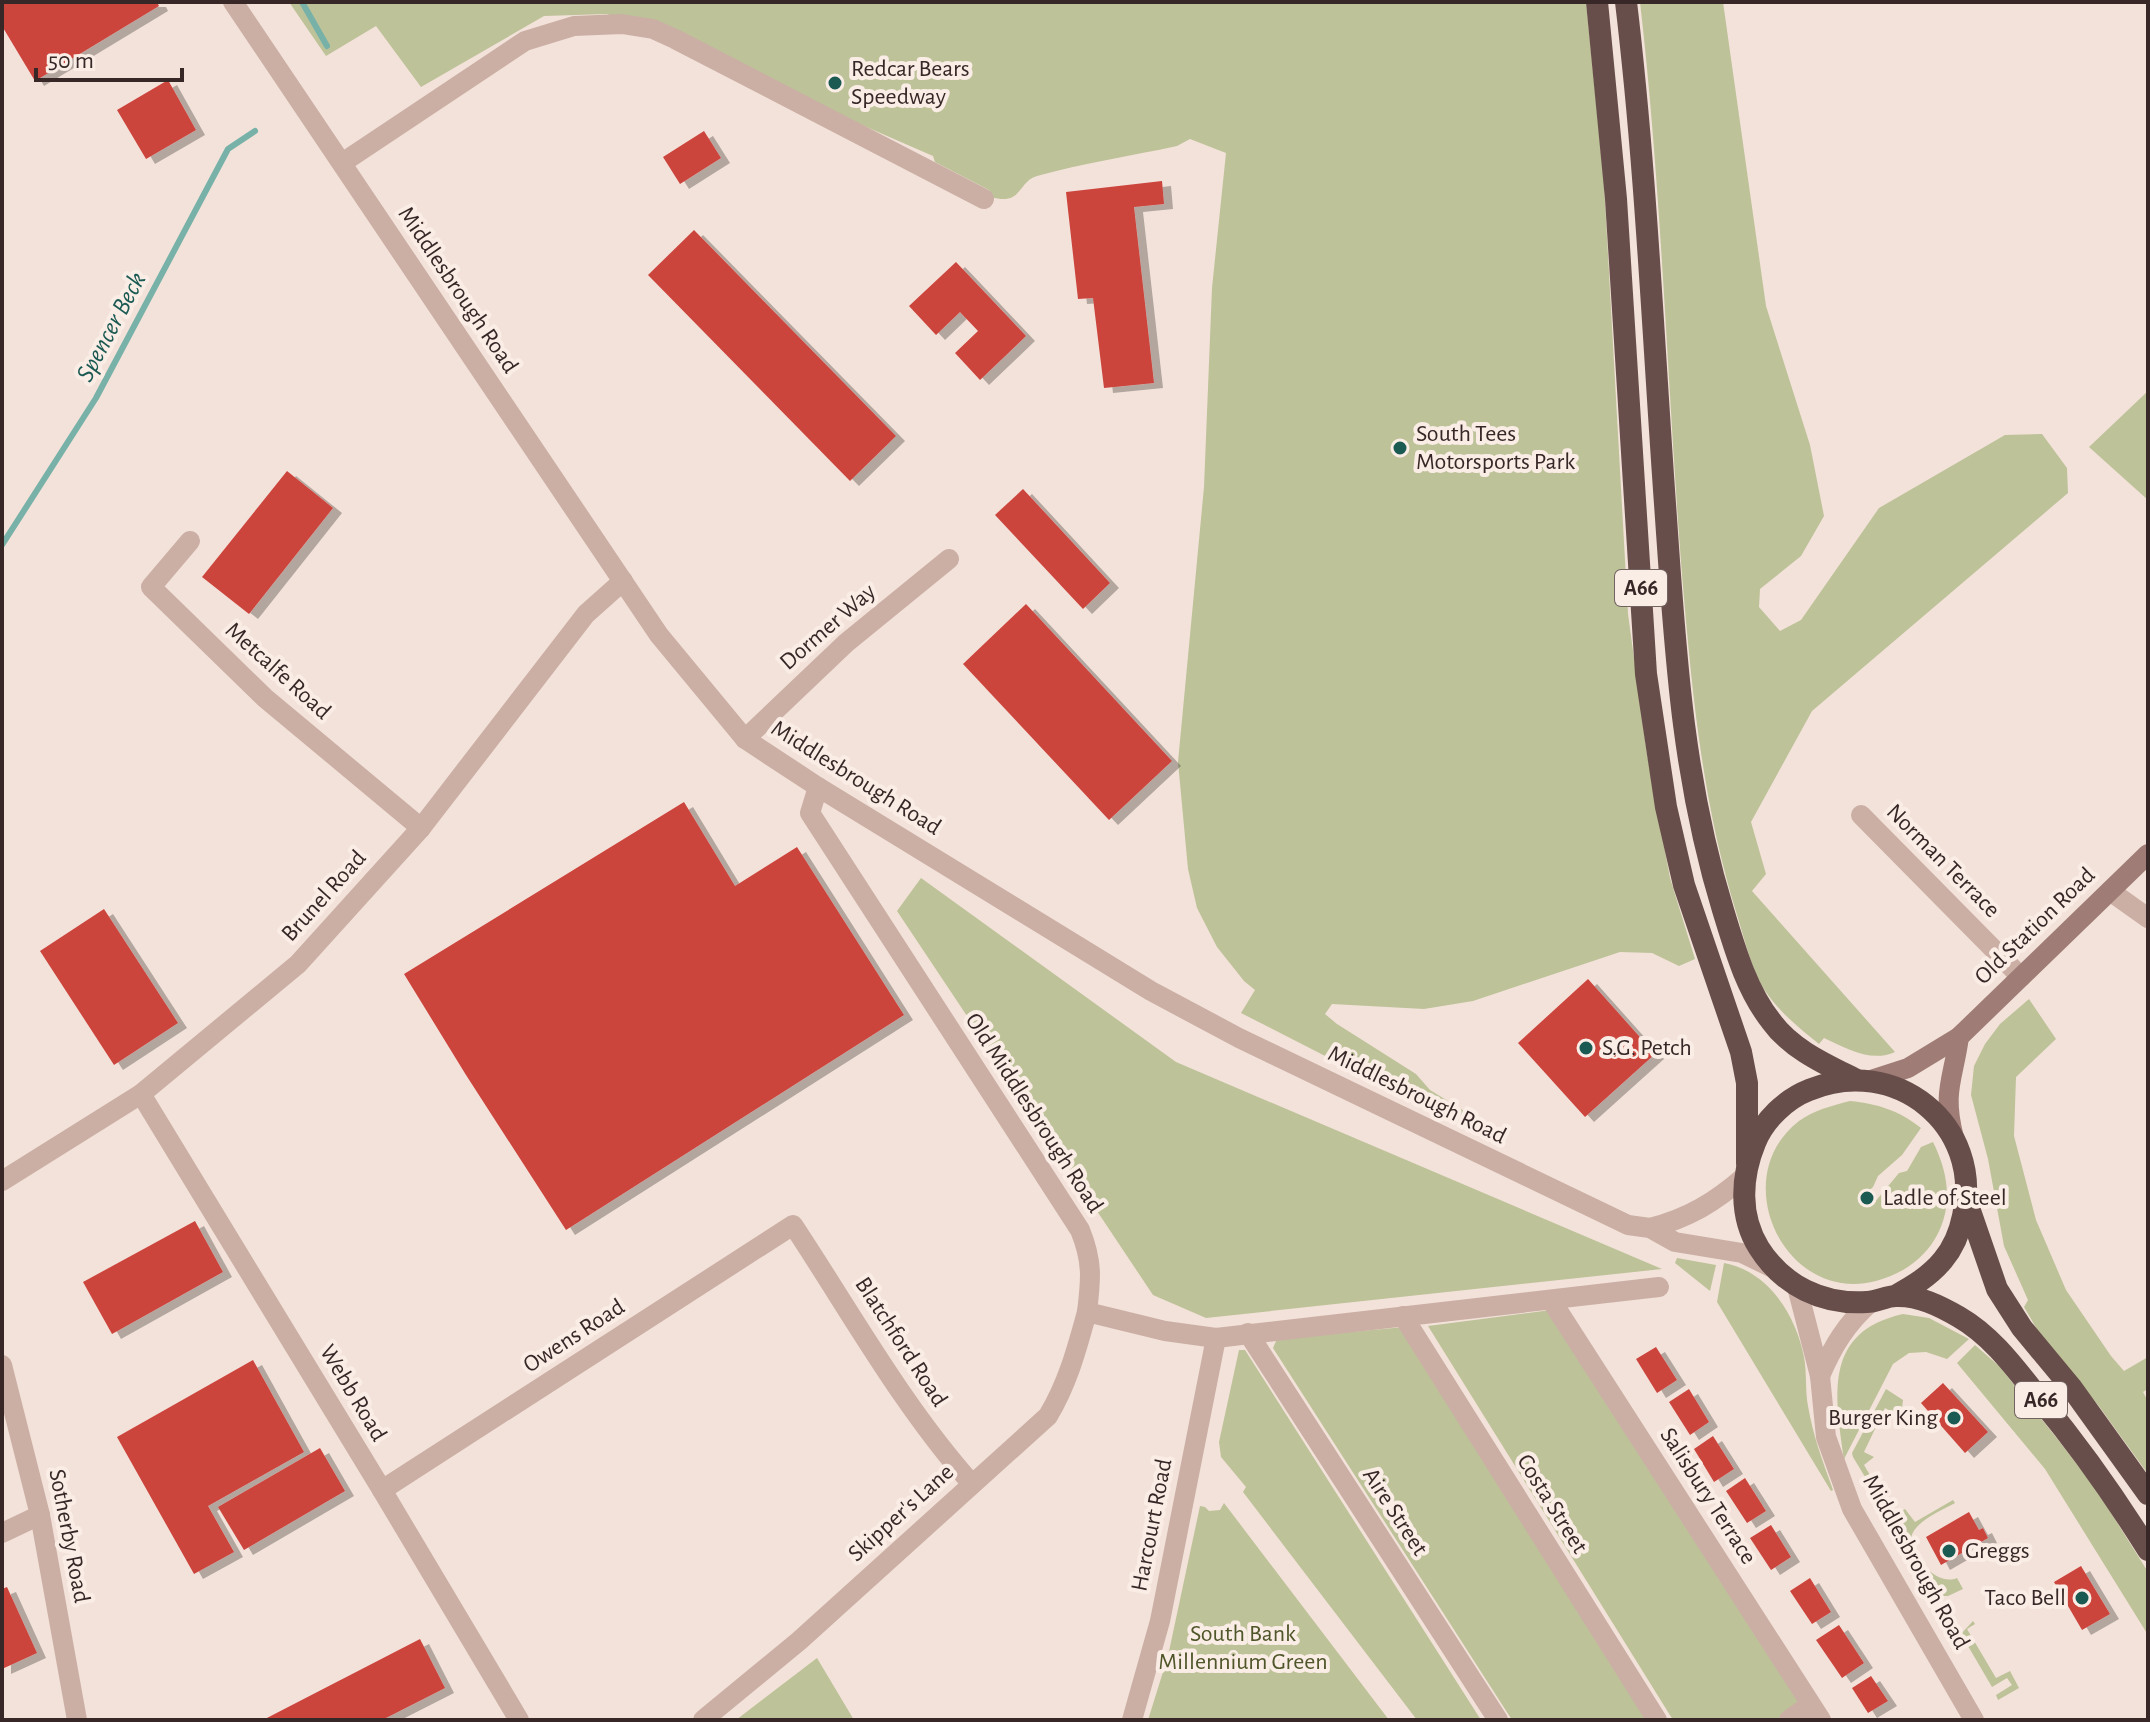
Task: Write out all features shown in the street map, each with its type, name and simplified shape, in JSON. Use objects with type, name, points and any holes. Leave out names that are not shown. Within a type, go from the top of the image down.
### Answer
[{"type":"highway","name":"A66","points":[[1597,2],[1616,199],[1646,674],[1655,739],[1684,885],[1741,1052],[1747,1083],[1743,1191],[1747,1220],[1758,1246],[1775,1269],[1797,1287],[1823,1298],[1847,1303],[1871,1302],[1895,1296],[1923,1280],[1945,1258],[1960,1231],[1967,1201]]},
{"type":"highway","name":"A66","points":[[1626,2],[1644,177],[1678,685],[1689,770],[1707,857],[1748,985],[1772,1023],[1801,1050],[1863,1079],[1896,1087],[1919,1099],[1939,1117],[1954,1138],[1965,1169],[1967,1201],[1984,1255],[2005,1302],[2148,1494]]},
{"type":"highway","name":"A66","points":[[1746,1169],[1758,1135],[1787,1103],[1799,1094],[1826,1083],[1863,1079]]},
{"type":"highway","name":"A66","points":[[1895,1296],[1922,1299],[1961,1318],[2006,1356],[2085,1455],[2148,1550]]},
{"type":"main road","name":"Old Station Road","points":[[1863,1079],[1908,1068],[1959,1037],[2148,854]]},
{"type":"main road","points":[[1954,1138],[1947,1090],[1959,1037]]},
{"type":"street","name":"Middlesbrough Road","points":[[233,2],[659,635],[745,739],[1151,991],[1239,1038],[1628,1225],[1650,1228],[1675,1242],[1742,1253],[1775,1269]]},
{"type":"street","points":[[342,163],[525,41],[574,26],[622,24],[653,29],[675,39],[984,199]]},
{"type":"street","name":"Metcalfe Road","points":[[190,541],[151,587],[265,698],[421,828]]},
{"type":"street","name":"Dormer Way","points":[[745,739],[846,643],[949,559]]},
{"type":"street","name":"Brunel Road","points":[[2,1181],[141,1094],[298,964],[421,828],[586,614],[623,581]]},
{"type":"street","name":"Old Middlesbrough Road","points":[[818,787],[810,813],[1080,1230],[1089,1251],[1092,1274],[1087,1312]]},
{"type":"street","name":"Norman Terrace","points":[[1861,815],[2021,977]]},
{"type":"street","points":[[2110,891],[2148,918]]},
{"type":"street","name":"Webb Road","points":[[141,1094],[519,1720]]},
{"type":"street","points":[[1650,1228],[1698,1212],[1718,1200],[1746,1169]]},
{"type":"street","name":"Owens Road","points":[[382,1490],[793,1225]]},
{"type":"street","name":"Blatchford Road","points":[[793,1225],[918,1417],[972,1484]]},
{"type":"street","points":[[1087,1312],[1165,1331],[1216,1338],[1659,1287]]},
{"type":"street","name":"Middlesbrough Road","points":[[1797,1287],[1820,1376],[1826,1437],[1852,1509],[1974,1720]]},
{"type":"street","name":"Salisbury Terrace","points":[[1551,1300],[1816,1712]]},
{"type":"street","points":[[1820,1376],[1838,1337],[1871,1302]]},
{"type":"street","name":"Skipper's Lane","points":[[703,1720],[799,1641],[1048,1416],[1071,1369],[1087,1312]]},
{"type":"street","name":"Costa Street","points":[[1403,1316],[1657,1720]]},
{"type":"street","name":"Aire Street","points":[[1248,1333],[1498,1720]]},
{"type":"street","name":"Harcourt Road","points":[[1132,1720],[1160,1621],[1216,1338]]},
{"type":"street","name":"Sotherby Road","points":[[2,1365],[40,1515],[77,1720]]},
{"type":"street","points":[[2,1533],[40,1515]]},
{"type":"street","points":[[1789,1720],[1816,1712]]},
{"type":"green space","name":"South Tees Motorsports Park","points":[[289,2],[1586,2],[1604,183],[1628,614],[1647,754],[1670,878],[1695,959],[1679,966],[1652,953],[1620,952],[1473,1001],[1424,1009],[1332,1004],[1325,1014],[1416,1074],[1430,1090],[1492,1128],[1483,1132],[1454,1122],[1241,1013],[1255,990],[1217,947],[1197,908],[1188,869],[1178,762],[1204,487],[1212,288],[1226,153],[1190,139],[1177,146],[1037,176],[1014,196],[1001,199],[991,197],[989,190],[935,162],[933,156],[607,14],[544,16],[421,87],[376,26],[326,56]]},
{"type":"green space","points":[[1640,2],[1723,2],[1766,306],[1810,445],[1824,516],[1801,556],[1760,589],[1759,607],[1780,631],[1801,620],[1879,508],[2005,435],[2042,434],[2067,468],[2068,493],[1812,711],[1751,822],[1766,874],[1752,891],[1895,1052],[1886,1055],[1859,1053],[1824,1038],[1819,1044],[1791,1021],[1767,994],[1748,951],[1715,831],[1700,746],[1686,619],[1654,145]]},
{"type":"green space","points":[[2148,391],[2148,500],[2089,447]]},
{"type":"green space","points":[[921,878],[1176,1062],[1662,1269],[1206,1318],[1153,1295],[897,911]]},
{"type":"green space","points":[[2029,999],[2056,1039],[2016,1077],[2014,1136],[2036,1220],[2066,1290],[2124,1371],[2148,1357],[2148,1389],[2143,1392],[2148,1401],[2148,1474],[2098,1405],[2041,1336],[2024,1307],[2028,1300],[2004,1246],[1988,1159],[1971,1095],[1974,1066],[1985,1044],[2000,1024]]},
{"type":"green space","points":[[1850,1101],[1887,1109],[1921,1128],[1902,1155],[1878,1176],[1873,1187],[1860,1199],[1864,1207],[1874,1203],[1899,1173],[1907,1171],[1921,1147],[1933,1142],[1943,1168],[1947,1194],[1938,1232],[1920,1258],[1884,1279],[1844,1283],[1815,1274],[1792,1256],[1776,1231],[1767,1203],[1767,1173],[1777,1145],[1799,1121],[1817,1111]]},
{"type":"green space","points":[[1677,1258],[1716,1265],[1710,1291],[1675,1263]]},
{"type":"green space","points":[[1724,1263],[1754,1275],[1778,1297],[1787,1311],[1804,1357],[1810,1417],[1831,1491],[1717,1302]]},
{"type":"green space","points":[[1551,1310],[1798,1698],[1797,1705],[1777,1720],[1673,1720],[1428,1326]]},
{"type":"green space","points":[[1903,1314],[1929,1318],[1969,1339],[1947,1359],[1926,1352],[1909,1353],[1893,1364],[1844,1459],[1838,1390],[1840,1369],[1847,1351],[1859,1335],[1877,1323]]},
{"type":"green space","points":[[1404,1327],[1654,1720],[1512,1720],[1273,1348],[1277,1339]]},
{"type":"green space","points":[[1975,1345],[1999,1366],[2098,1492],[2148,1572],[2148,1635],[2045,1469],[1957,1363]]},
{"type":"green space","points":[[1239,1350],[1245,1350],[1481,1720],[1417,1720],[1243,1492],[1246,1487],[1221,1457],[1219,1442]]},
{"type":"green space","points":[[1886,1389],[1903,1400],[1901,1417],[1885,1408],[1864,1452],[1874,1457],[1864,1465],[1894,1516],[1905,1509],[1915,1522],[1953,1500],[1955,1503],[1923,1521],[1911,1538],[1915,1553],[1926,1568],[1941,1578],[1957,1578],[1963,1589],[1948,1596],[1937,1596],[1853,1457],[1852,1453]]},
{"type":"green space","name":"South Bank Millennium Green","points":[[1224,1503],[1389,1720],[1148,1720],[1168,1656],[1200,1506],[1209,1511],[1220,1510]]},
{"type":"green space","points":[[1973,1621],[1975,1624],[1967,1629],[1996,1678],[2010,1671],[2019,1688],[1998,1700],[1996,1695],[2012,1685],[2007,1678],[1992,1687],[1961,1634]]},
{"type":"green space","points":[[817,1658],[854,1720],[736,1720]]},
{"type":"building","points":[[2,2],[157,2],[159,6],[35,81],[2,26]]},
{"type":"building","points":[[168,80],[196,130],[146,159],[117,110]]},
{"type":"building","points":[[704,131],[721,158],[680,184],[663,157]]},
{"type":"building","points":[[1162,181],[1164,204],[1134,207],[1154,383],[1104,388],[1093,298],[1078,299],[1066,192]]},
{"type":"building","points":[[694,230],[896,436],[850,481],[648,275]]},
{"type":"building","points":[[956,262],[1026,336],[980,380],[955,353],[978,331],[960,312],[936,335],[909,306]]},
{"type":"building","points":[[287,471],[333,508],[249,614],[202,577]]},
{"type":"building","points":[[1023,489],[1110,583],[1083,609],[995,515]]},
{"type":"building","points":[[1026,604],[1172,761],[1109,820],[963,664]]},
{"type":"building","points":[[684,802],[735,886],[797,847],[904,1015],[566,1230],[404,974]]},
{"type":"building","points":[[104,909],[178,1023],[114,1065],[40,951]]},
{"type":"building","name":"S.G. Petch","points":[[1588,979],[1655,1054],[1585,1117],[1518,1043]]},
{"type":"building","points":[[195,1221],[223,1272],[112,1334],[83,1282]]},
{"type":"building","points":[[1656,1347],[1677,1380],[1657,1393],[1636,1359]]},
{"type":"building","points":[[253,1360],[304,1452],[208,1506],[234,1552],[194,1574],[117,1437]]},
{"type":"building","name":"Burger King","points":[[1943,1383],[1988,1432],[1965,1453],[1921,1403]]},
{"type":"building","points":[[1689,1389],[1709,1422],[1690,1435],[1669,1402]]},
{"type":"building","points":[[1713,1436],[1734,1469],[1714,1482],[1694,1449]]},
{"type":"building","points":[[320,1448],[345,1491],[244,1550],[218,1507]]},
{"type":"building","points":[[1745,1478],[1766,1511],[1747,1523],[1726,1491]]},
{"type":"building","name":"Greggs","points":[[1969,1512],[1979,1530],[1983,1528],[1988,1538],[1941,1565],[1926,1537]]},
{"type":"building","points":[[1771,1525],[1791,1557],[1771,1570],[1750,1538]]},
{"type":"building","name":"Taco Bell","points":[[2081,1566],[2110,1614],[2082,1630],[2054,1582]]},
{"type":"building","points":[[1810,1578],[1831,1612],[1812,1624],[1790,1591]]},
{"type":"building","points":[[7,1587],[37,1653],[2,1669],[2,1589]]},
{"type":"building","points":[[1839,1625],[1864,1663],[1842,1678],[1816,1640]]},
{"type":"building","points":[[420,1639],[445,1688],[382,1720],[263,1720]]},
{"type":"building","points":[[1871,1676],[1888,1701],[1868,1713],[1852,1688]]},
{"type":"waterway","name":"Spencer Beck","points":[[302,2],[327,46]]},
{"type":"waterway","name":"Spencer Beck","points":[[2,545],[96,398],[228,149],[255,131]]},
{"type":"place","name":"Redcar Bears Speedway","points":[[835,83]]},
{"type":"place","name":"South Tees Motorsports Park","points":[[1400,448]]},
{"type":"place","name":"S.G. Petch","points":[[1586,1048]]},
{"type":"place","name":"Ladle of Steel","points":[[1867,1198]]},
{"type":"place","name":"Burger King","points":[[1954,1418]]},
{"type":"place","name":"Greggs","points":[[1949,1551]]},
{"type":"place","name":"Taco Bell","points":[[2082,1598]]}]
